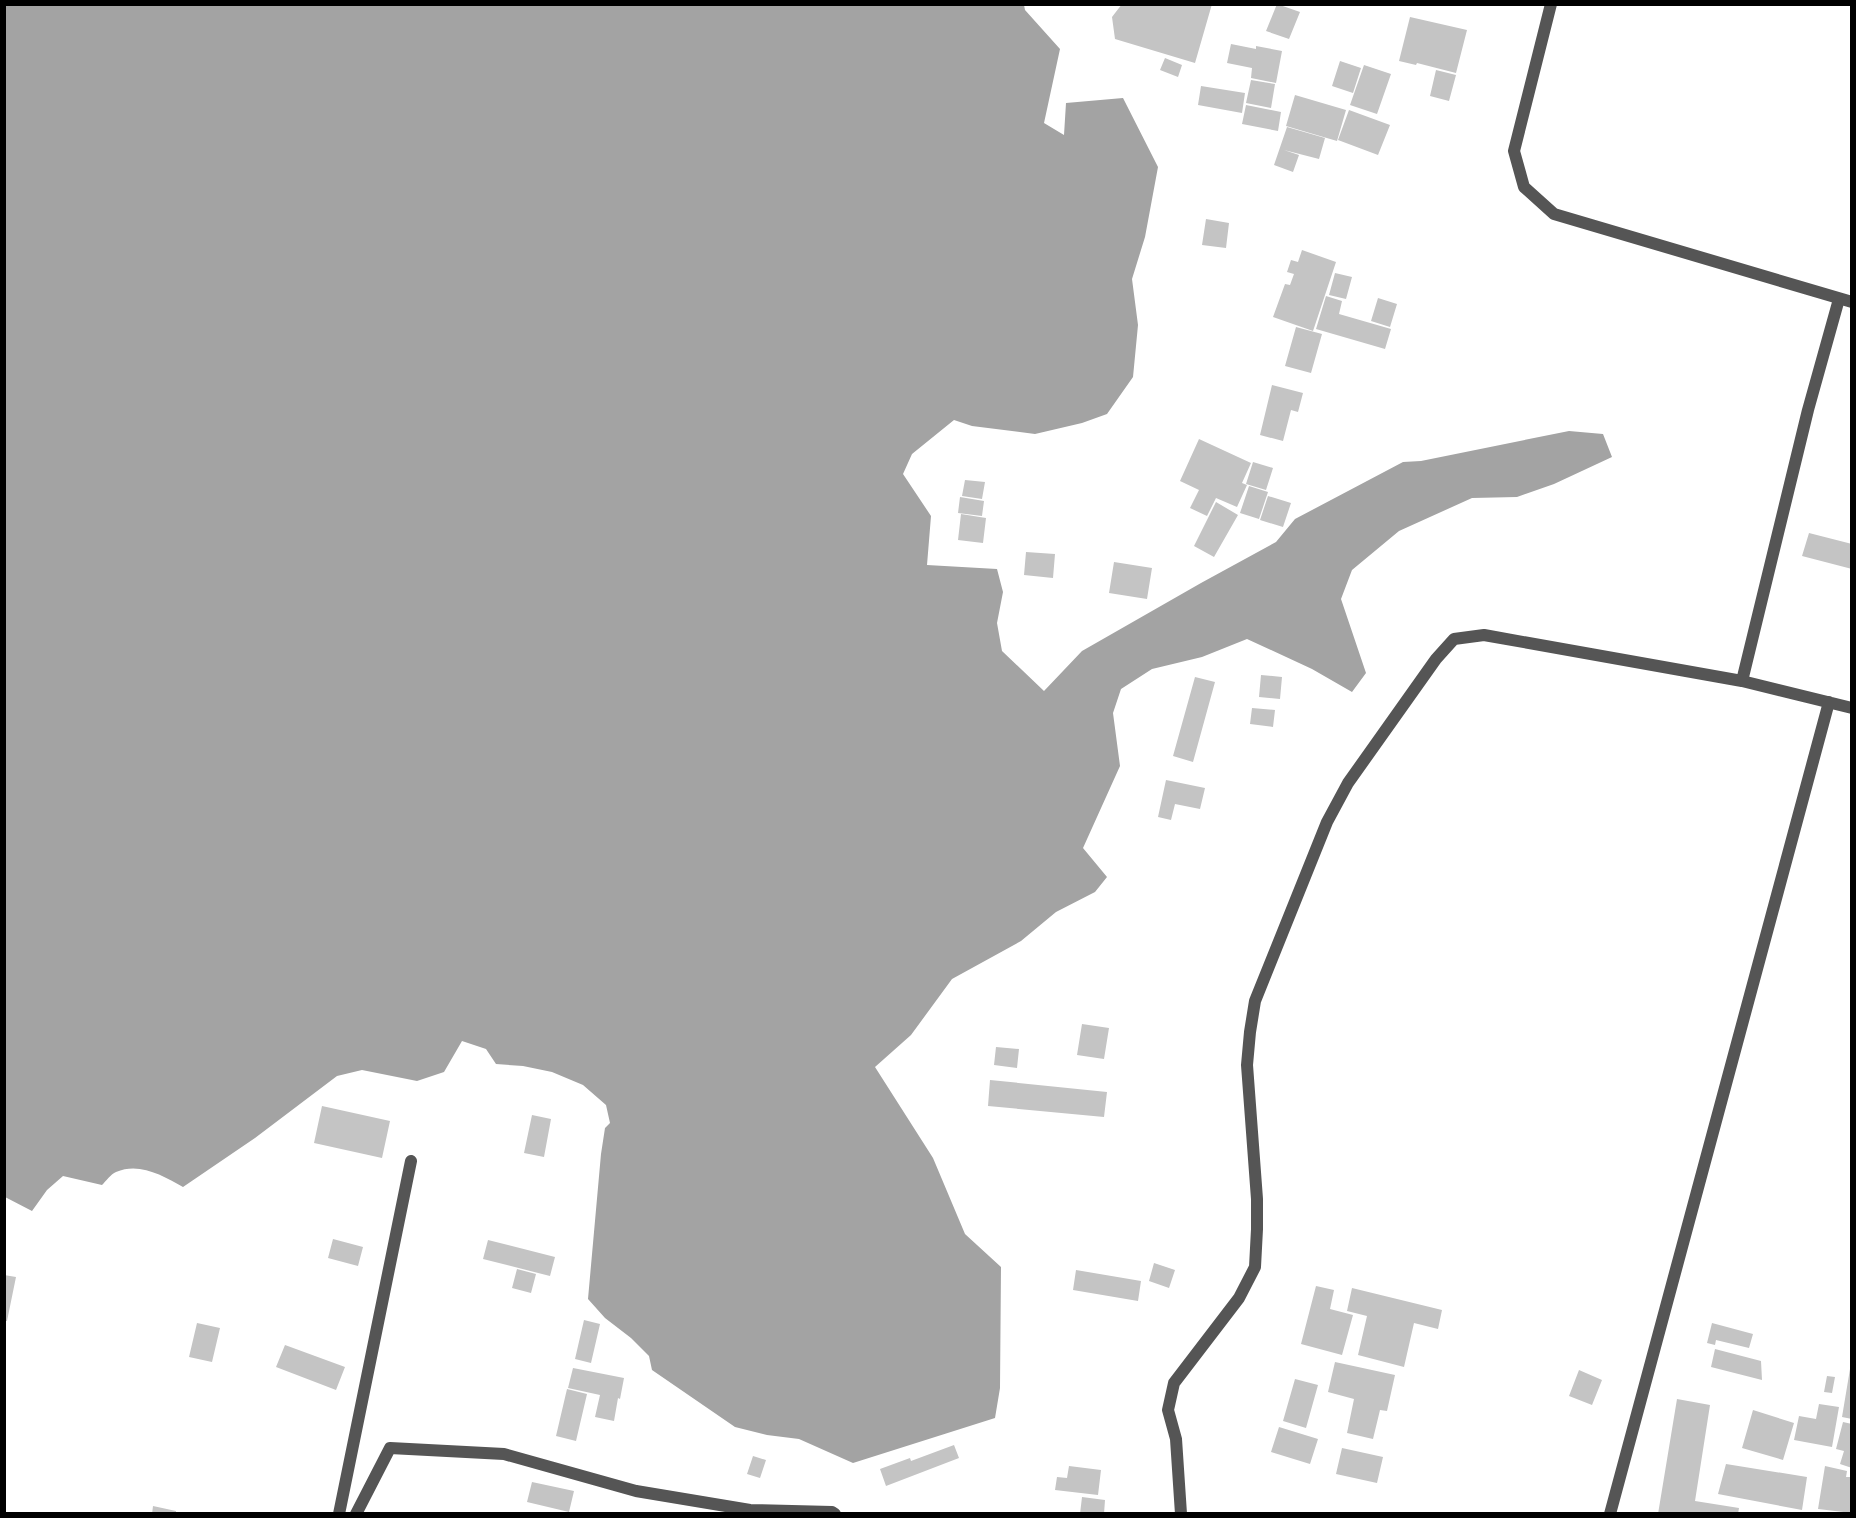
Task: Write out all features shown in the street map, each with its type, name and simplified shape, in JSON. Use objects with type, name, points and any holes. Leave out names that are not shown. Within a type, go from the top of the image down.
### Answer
[{"type":"street","points":[[1551,4],[1514,151],[1524,187],[1554,214],[1845,300],[1808,410],[1742,681]]},
{"type":"street","points":[[1180,1514],[1176,1439],[1168,1410],[1174,1383],[1239,1298],[1255,1267],[1257,1199],[1247,1065],[1256,1001],[1327,822],[1348,783],[1436,659],[1454,639],[1484,635],[1742,681],[1851,708]]},
{"type":"street","points":[[1610,1514],[1829,702]]},
{"type":"street","points":[[339,1514],[411,1161]]},
{"type":"street","points":[[356,1514],[390,1448],[504,1454],[636,1491],[750,1510],[832,1512],[835,1514]]},
{"type":"shaded area","points":[[4,5],[1024,5],[1025,10],[1060,49],[1044,123],[1064,135],[1066,103],[1123,98],[1158,167],[1145,237],[1132,279],[1138,325],[1133,377],[1107,414],[1082,423],[1035,434],[972,426],[954,420],[912,454],[903,474],[931,516],[927,565],[997,569],[1003,592],[997,623],[1002,651],[1044,691],[1082,651],[1276,542],[1295,519],[1403,462],[1421,461],[1569,431],[1603,434],[1612,457],[1554,484],[1517,497],[1472,498],[1399,531],[1352,570],[1341,599],[1366,673],[1352,692],[1312,669],[1247,639],[1202,657],[1152,669],[1121,689],[1113,713],[1120,766],[1083,848],[1107,877],[1095,892],[1056,912],[1021,941],[952,979],[911,1035],[875,1067],[933,1158],[965,1234],[1001,1267],[1000,1388],[995,1418],[853,1463],[799,1439],[767,1435],[735,1427],[652,1370],[649,1356],[631,1338],[605,1318],[588,1299],[601,1154],[605,1128],[610,1123],[606,1105],[583,1085],[552,1072],[523,1066],[496,1064],[486,1049],[462,1041],[444,1072],[417,1081],[362,1070],[337,1076],[255,1138],[183,1187],[142,1169],[125,1169],[110,1176],[102,1185],[63,1176],[47,1190],[32,1211],[5,1197]]},
{"type":"building","points":[[1122,4],[1212,4],[1195,63],[1115,39],[1112,17]]},
{"type":"building","points":[[1277,4],[1300,12],[1289,39],[1266,31]]},
{"type":"building","points":[[1410,17],[1467,30],[1456,73],[1399,61]]},
{"type":"building","points":[[1231,44],[1282,51],[1276,83],[1251,78],[1252,68],[1227,63]]},
{"type":"building","points":[[1165,58],[1182,65],[1178,77],[1160,70]]},
{"type":"building","points":[[1340,61],[1361,68],[1353,93],[1332,86]]},
{"type":"building","points":[[1364,65],[1391,74],[1377,114],[1350,105]]},
{"type":"building","points":[[1436,70],[1456,75],[1449,101],[1430,96]]},
{"type":"building","points":[[1251,80],[1275,84],[1271,108],[1246,103]]},
{"type":"building","points":[[1201,86],[1245,93],[1242,113],[1198,105]]},
{"type":"building","points":[[1295,95],[1346,110],[1337,141],[1286,126]]},
{"type":"building","points":[[1246,105],[1281,112],[1278,131],[1242,124]]},
{"type":"building","points":[[1349,110],[1390,125],[1378,155],[1338,140]]},
{"type":"building","points":[[1287,127],[1325,138],[1319,159],[1284,150],[1299,155],[1293,172],[1274,165]]},
{"type":"building","points":[[1206,219],[1229,223],[1226,248],[1202,245]]},
{"type":"building","points":[[1302,250],[1336,262],[1313,331],[1273,317],[1285,284],[1290,285],[1294,274],[1287,272],[1291,260],[1298,262]]},
{"type":"building","points":[[1335,273],[1352,277],[1346,299],[1329,295]]},
{"type":"building","points":[[1326,296],[1342,301],[1339,314],[1391,329],[1385,349],[1316,329]]},
{"type":"building","points":[[1378,298],[1397,304],[1390,327],[1371,321]]},
{"type":"building","points":[[1296,327],[1322,334],[1311,373],[1285,366]]},
{"type":"building","points":[[1272,385],[1303,393],[1298,412],[1291,410],[1283,441],[1260,435]]},
{"type":"building","points":[[1199,439],[1251,463],[1242,483],[1247,485],[1237,507],[1216,498],[1207,516],[1190,508],[1199,490],[1180,481]]},
{"type":"building","points":[[1253,462],[1273,468],[1266,490],[1246,484]]},
{"type":"building","points":[[965,480],[985,482],[982,499],[962,496]]},
{"type":"building","points":[[1249,486],[1268,492],[1259,519],[1240,513]]},
{"type":"building","points":[[1268,496],[1291,503],[1283,527],[1260,520]]},
{"type":"building","points":[[960,497],[984,501],[982,516],[958,513]]},
{"type":"building","points":[[1216,502],[1238,515],[1214,557],[1194,546]]},
{"type":"building","points":[[961,514],[986,518],[983,543],[958,540]]},
{"type":"building","points":[[1809,533],[1852,544],[1852,569],[1802,556]]},
{"type":"building","points":[[1026,552],[1055,554],[1053,578],[1024,575]]},
{"type":"building","points":[[1114,562],[1152,568],[1147,599],[1109,593]]},
{"type":"building","points":[[1261,675],[1282,677],[1280,699],[1259,697]]},
{"type":"building","points":[[1195,677],[1215,682],[1193,762],[1173,756]]},
{"type":"building","points":[[1252,708],[1275,710],[1273,727],[1250,724]]},
{"type":"building","points":[[1166,780],[1205,788],[1200,809],[1175,804],[1171,820],[1158,817]]},
{"type":"building","points":[[1082,1024],[1109,1028],[1104,1059],[1077,1055]]},
{"type":"building","points":[[996,1047],[1019,1049],[1017,1068],[994,1065]]},
{"type":"building","points":[[990,1080],[1107,1092],[1104,1117],[988,1106]]},
{"type":"building","points":[[322,1106],[390,1121],[382,1158],[314,1143]]},
{"type":"building","points":[[532,1115],[551,1119],[544,1157],[524,1153]]},
{"type":"building","points":[[333,1239],[363,1247],[358,1266],[328,1258]]},
{"type":"building","points":[[488,1240],[555,1257],[550,1276],[483,1259]]},
{"type":"building","points":[[1154,1263],[1175,1270],[1169,1288],[1149,1281]]},
{"type":"building","points":[[517,1269],[536,1274],[531,1293],[512,1288]]},
{"type":"building","points":[[1076,1270],[1141,1281],[1138,1301],[1073,1290]]},
{"type":"building","points":[[4,1275],[16,1277],[7,1321],[4,1321]]},
{"type":"building","points":[[1316,1286],[1334,1290],[1330,1309],[1353,1315],[1342,1355],[1301,1344]]},
{"type":"building","points":[[1352,1288],[1442,1310],[1438,1329],[1414,1323],[1404,1367],[1358,1355],[1367,1316],[1347,1311]]},
{"type":"building","points":[[584,1320],[600,1324],[591,1363],[575,1359]]},
{"type":"building","points":[[197,1323],[220,1328],[212,1362],[189,1357]]},
{"type":"building","points":[[1712,1323],[1753,1334],[1749,1348],[1716,1340],[1715,1345],[1707,1343]]},
{"type":"building","points":[[285,1345],[345,1367],[336,1390],[276,1367]]},
{"type":"building","points":[[1715,1349],[1761,1361],[1762,1380],[1711,1367]]},
{"type":"building","points":[[1335,1362],[1395,1375],[1387,1411],[1380,1410],[1373,1439],[1347,1433],[1354,1399],[1328,1392]]},
{"type":"building","points":[[573,1368],[624,1378],[614,1421],[595,1417],[600,1395],[568,1388]]},
{"type":"building","points":[[1850,1369],[1852,1369],[1852,1419],[1842,1417]]},
{"type":"building","points":[[1579,1370],[1602,1380],[1592,1405],[1569,1396]]},
{"type":"building","points":[[1827,1376],[1835,1377],[1832,1393],[1824,1392]]},
{"type":"building","points":[[1295,1379],[1318,1385],[1306,1428],[1283,1421]]},
{"type":"building","points":[[567,1389],[587,1394],[576,1441],[556,1436]]},
{"type":"building","points":[[1677,1399],[1710,1405],[1695,1501],[1739,1508],[1738,1514],[1658,1514]]},
{"type":"building","points":[[1819,1404],[1839,1407],[1832,1447],[1794,1440],[1799,1416],[1816,1419]]},
{"type":"building","points":[[1753,1410],[1794,1423],[1783,1460],[1742,1448]]},
{"type":"building","points":[[1843,1422],[1852,1424],[1852,1468],[1840,1464],[1844,1451],[1836,1449]]},
{"type":"building","points":[[1279,1427],[1318,1439],[1310,1464],[1271,1452]]},
{"type":"building","points":[[954,1445],[959,1458],[886,1486],[880,1469],[910,1458],[911,1461]]},
{"type":"building","points":[[1342,1448],[1383,1457],[1377,1483],[1336,1474]]},
{"type":"building","points":[[753,1456],[766,1460],[760,1478],[747,1474]]},
{"type":"building","points":[[1726,1464],[1807,1477],[1802,1510],[1718,1494]]},
{"type":"building","points":[[1069,1466],[1101,1470],[1098,1495],[1055,1490],[1057,1477],[1067,1478]]},
{"type":"building","points":[[1825,1466],[1847,1471],[1846,1477],[1852,1477],[1852,1513],[1818,1509]]},
{"type":"building","points":[[532,1482],[574,1491],[569,1512],[527,1502]]},
{"type":"building","points":[[1082,1497],[1105,1500],[1104,1514],[1080,1514]]},
{"type":"building","points":[[153,1506],[176,1511],[176,1514],[152,1514]]}]
